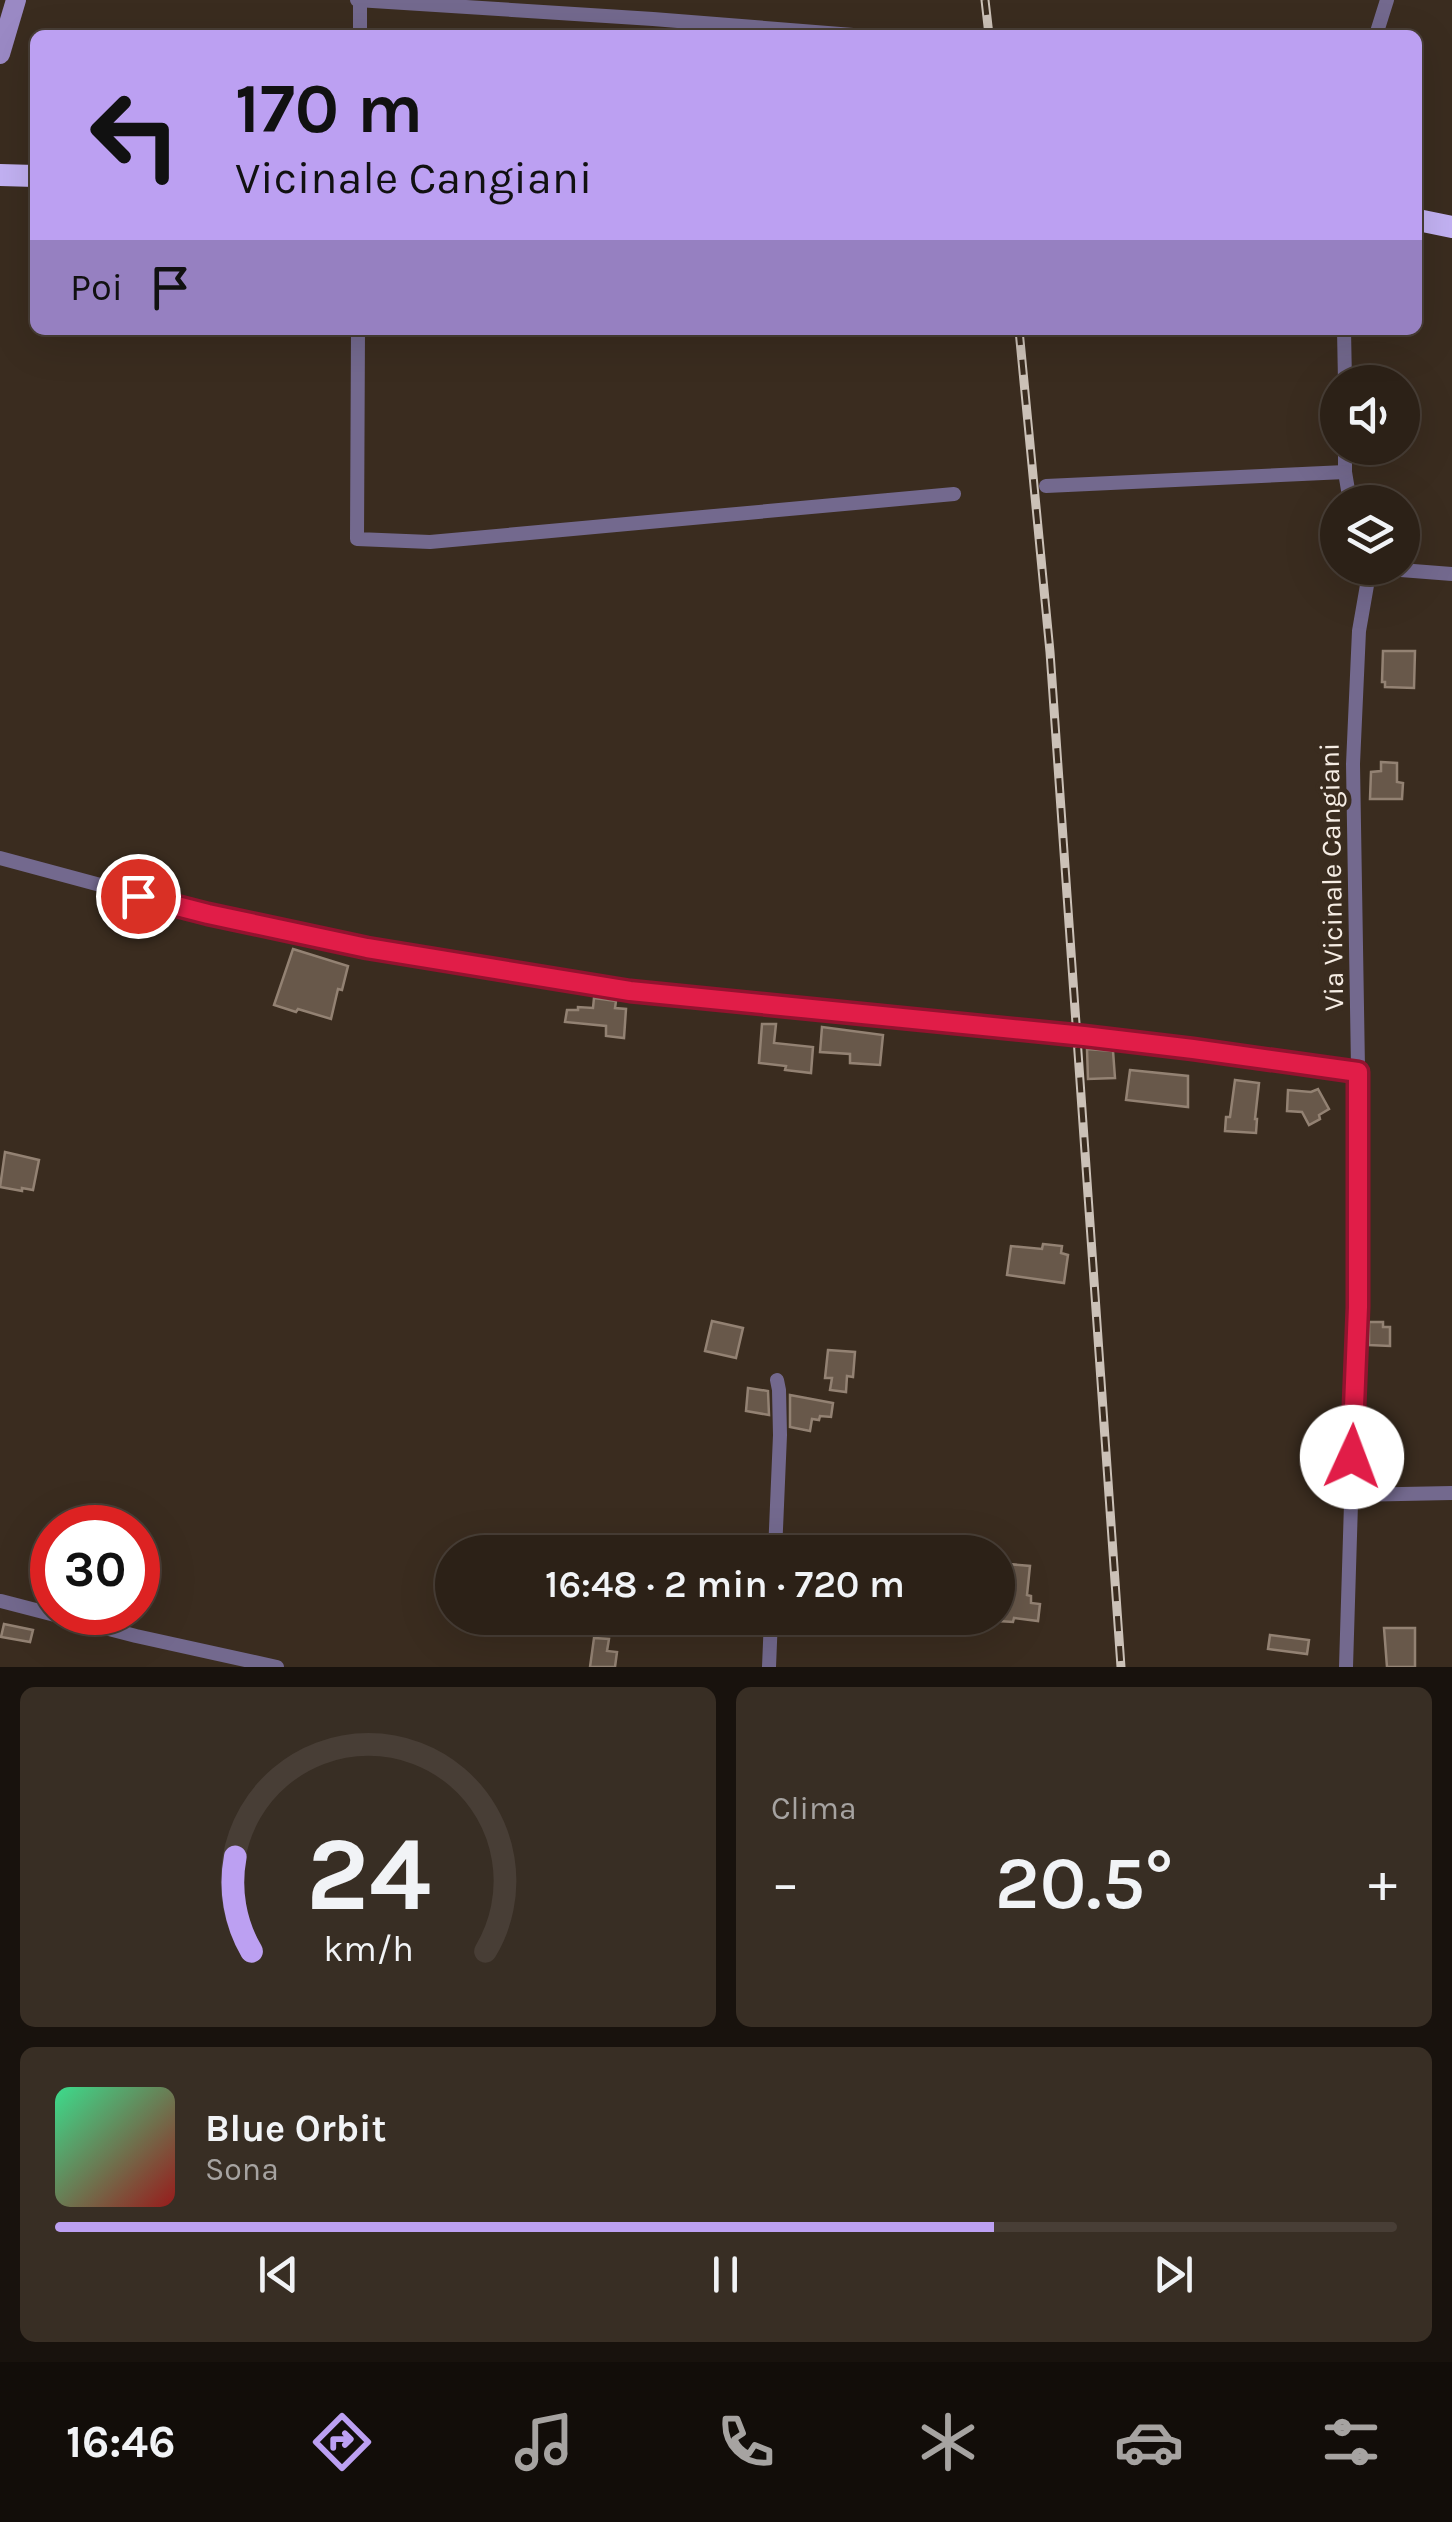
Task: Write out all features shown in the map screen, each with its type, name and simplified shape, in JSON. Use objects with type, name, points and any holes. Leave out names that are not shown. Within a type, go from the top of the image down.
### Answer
[{"type":"highway","points":[[0,176],[30,176]]},
{"type":"highway","points":[[1422,221],[1452,227]]},
{"type":"main road","points":[[0,54],[16,0]]},
{"type":"street","points":[[360,30],[359,0],[790,30]]},
{"type":"street","points":[[1378,30],[1387,0]]},
{"type":"street","points":[[358,335],[357,539],[430,542],[954,494]]},
{"type":"street","points":[[1344,335],[1345,365]]},
{"type":"street","points":[[1345,465],[1347,485]]},
{"type":"street","points":[[1046,486],[1345,472]]},
{"type":"street","points":[[1420,572],[1452,574]]},
{"type":"street","name":"Via Vicinale Cangiani","points":[[1346,1667],[1358,1307],[1353,764],[1358,631],[1369,585]]},
{"type":"street","points":[[0,858],[208,914],[367,948],[630,991],[1102,1038],[1358,1072]]},
{"type":"street","points":[[775,1535],[780,1435],[777,1380]]},
{"type":"street","points":[[1351,1494],[1452,1493]]},
{"type":"street","points":[[1,1601],[277,1667]]},
{"type":"street","points":[[769,1667],[771,1635]]},
{"type":"building","points":[[1383,651],[1415,651],[1414,688],[1385,687]]},
{"type":"building","points":[[1381,762],[1397,763],[1397,782],[1403,783],[1402,799],[1370,799],[1371,772],[1381,771]]},
{"type":"building","points":[[293,949],[348,966],[331,1019],[274,1005]]},
{"type":"building","points":[[594,998],[616,1001],[615,1008],[626,1009],[624,1038],[606,1036],[606,1026],[565,1022],[567,1010],[593,1008]]},
{"type":"building","points":[[762,1024],[776,1024],[774,1043],[813,1047],[811,1073],[759,1063]]},
{"type":"building","points":[[822,1027],[883,1035],[880,1065],[850,1063],[850,1054],[820,1052]]},
{"type":"building","points":[[1087,1049],[1113,1051],[1115,1078],[1088,1079]]},
{"type":"building","points":[[1130,1070],[1188,1076],[1188,1107],[1126,1100]]},
{"type":"building","points":[[1235,1080],[1259,1083],[1256,1133],[1225,1131]]},
{"type":"building","points":[[1318,1089],[1329,1109],[1319,1115],[1320,1119],[1309,1125],[1302,1112],[1287,1111],[1288,1090]]},
{"type":"building","points":[[5,1152],[39,1160],[33,1190],[0,1187]]},
{"type":"building","points":[[1043,1244],[1062,1246],[1061,1253],[1068,1255],[1064,1283],[1007,1275],[1011,1246],[1042,1249]]},
{"type":"building","points":[[712,1321],[743,1328],[736,1358],[705,1351]]},
{"type":"building","points":[[1369,1322],[1383,1322],[1383,1327],[1390,1327],[1390,1346],[1369,1345]]},
{"type":"building","points":[[828,1350],[855,1352],[853,1377],[847,1376],[846,1392],[830,1390],[832,1378],[825,1378]]},
{"type":"building","points":[[748,1388],[768,1391],[769,1415],[746,1411]]},
{"type":"building","points":[[790,1395],[833,1403],[831,1417],[812,1419],[810,1431],[790,1427]]},
{"type":"building","points":[[1015,1565],[1030,1566],[1027,1595],[1031,1596],[1031,1603],[1040,1604],[1038,1621],[1015,1618]]},
{"type":"building","points":[[4,1624],[30,1629],[32,1635],[30,1642],[1,1637]]},
{"type":"building","points":[[1384,1628],[1415,1628],[1415,1667],[1387,1667]]},
{"type":"building","points":[[1270,1635],[1309,1640],[1307,1654],[1268,1649]]},
{"type":"building","points":[[594,1638],[609,1639],[607,1651],[617,1652],[615,1667],[590,1667]]},
{"type":"railway","points":[[985,0],[988,30]]},
{"type":"railway","points":[[1019,335],[1050,652],[1121,1667]]},
{"type":"route","points":[[138,896],[367,948],[630,991],[1084,1036],[1358,1072],[1358,1307],[1352,1457]]}]
